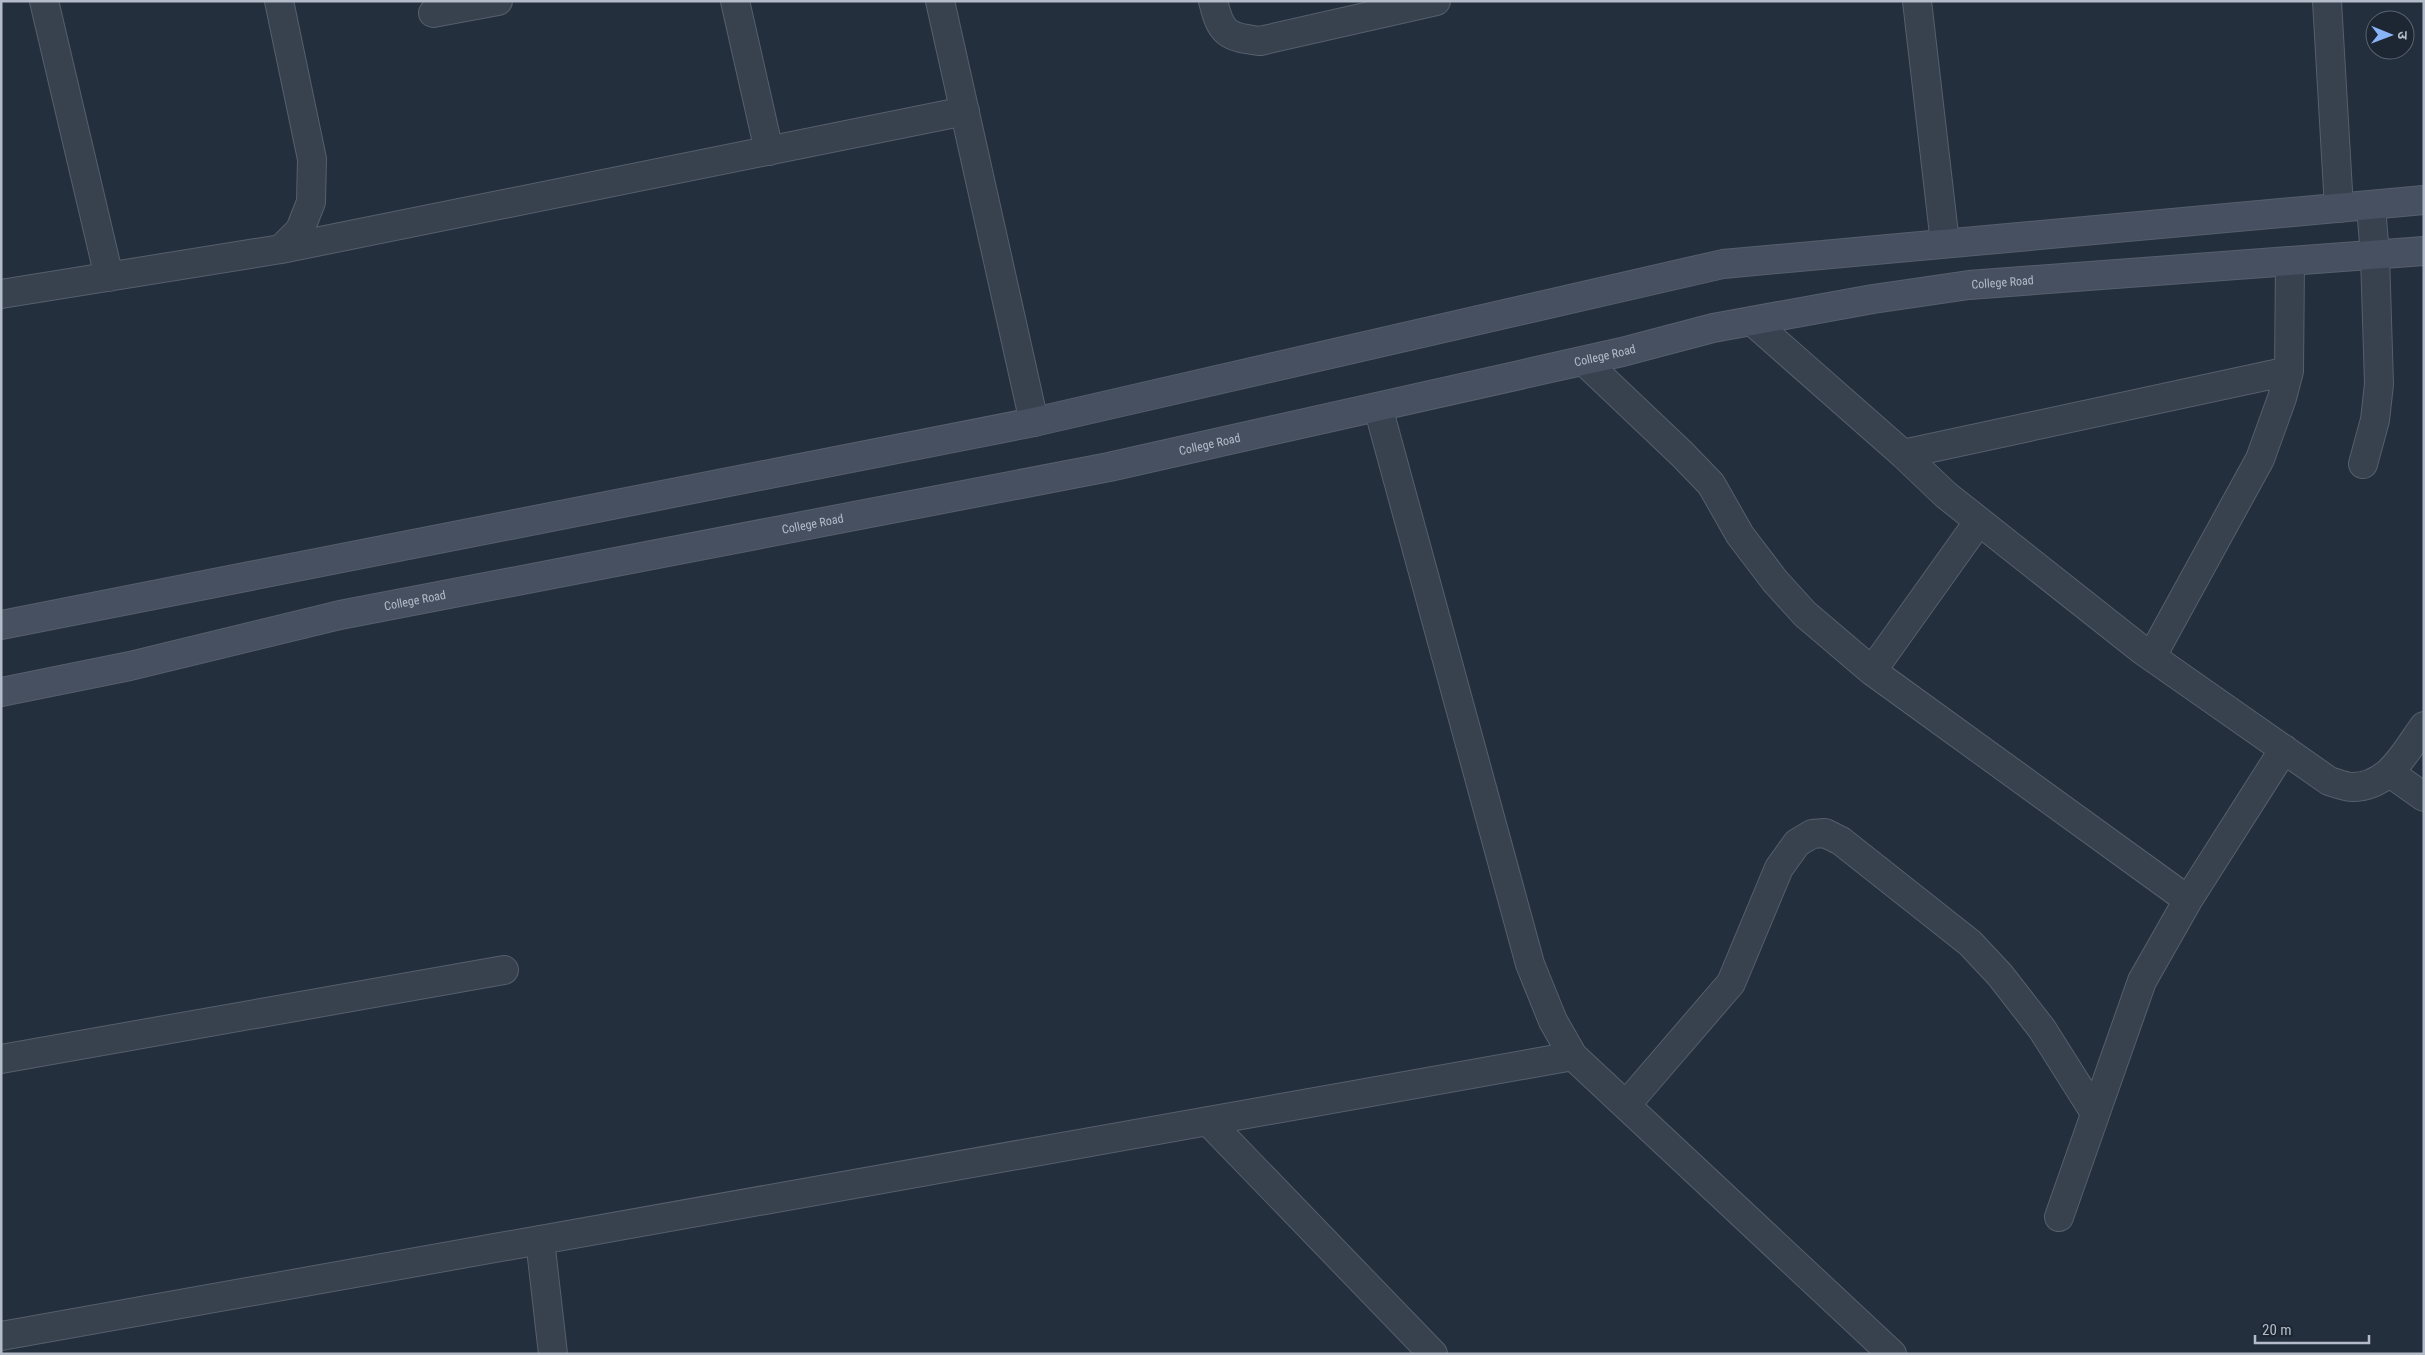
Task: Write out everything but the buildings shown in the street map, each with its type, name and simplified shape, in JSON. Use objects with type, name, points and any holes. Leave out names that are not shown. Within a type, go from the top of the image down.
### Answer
[{"type":"main road","points":[[1,625],[1034,422],[1723,264],[2424,200]]},
{"type":"main road","name":"College Road","points":[[1,692],[130,666],[340,615],[1109,467],[1584,361],[1713,328],[1873,299],[1969,285],[2222,268],[2290,260],[2375,256],[2424,251]]},
{"type":"street","points":[[44,1],[109,277]]},
{"type":"street","points":[[279,1],[312,159],[311,202],[300,230],[281,249]]},
{"type":"street","points":[[433,14],[498,1]]},
{"type":"street","points":[[735,1],[769,151]]},
{"type":"street","points":[[940,1],[1034,422]]},
{"type":"street","points":[[1213,1],[1218,22],[1234,38],[1260,41],[1427,2]]},
{"type":"street","points":[[1917,1],[1945,243]]},
{"type":"street","points":[[2327,1],[2339,208]]},
{"type":"street","points":[[1,294],[281,249],[965,111]]},
{"type":"street","points":[[2363,464],[2375,420],[2379,384],[2375,256],[2371,206]]},
{"type":"street","points":[[2152,656],[2260,459],[2289,371],[2290,260]]},
{"type":"street","points":[[1752,321],[1903,454],[1946,495],[2152,656],[2329,781],[2350,787],[2370,785],[2390,773],[2424,726]]},
{"type":"street","points":[[1584,361],[1711,484],[1740,535],[1781,588],[1805,614],[1872,671],[2188,900]]},
{"type":"street","points":[[1903,454],[2289,371]]},
{"type":"street","points":[[1378,407],[1530,964],[1553,1021],[1573,1056],[1892,1354]]},
{"type":"street","points":[[1872,671],[1979,521]]},
{"type":"street","points":[[2059,1217],[2142,981],[2188,900],[2284,749]]},
{"type":"street","points":[[2390,773],[2424,797]]},
{"type":"street","points":[[1626,1105],[1731,983],[1779,868],[1797,843],[1812,834],[1825,833],[1841,841],[1976,949],[2000,975],[2042,1029],[2095,1113]]},
{"type":"street","points":[[1,1059],[504,970]]},
{"type":"street","points":[[1,1336],[1573,1056]]},
{"type":"street","points":[[1208,1121],[1433,1354]]},
{"type":"street","points":[[540,1240],[553,1354]]}]
